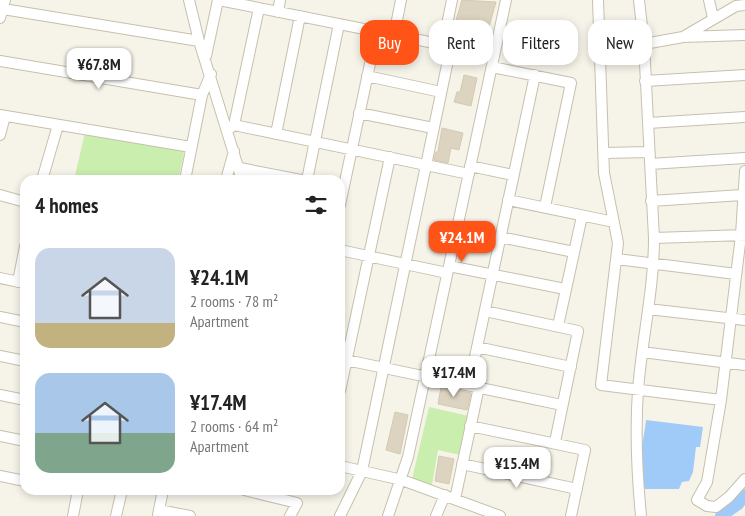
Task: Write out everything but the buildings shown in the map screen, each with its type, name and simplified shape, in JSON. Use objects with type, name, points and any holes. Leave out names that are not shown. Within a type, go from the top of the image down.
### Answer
[{"type":"street","points":[[189,0],[200,41],[231,127],[234,151],[241,175]]},
{"type":"street","points":[[206,57],[218,0],[360,28]]},
{"type":"street","points":[[278,12],[280,0]]},
{"type":"street","points":[[397,20],[401,0]]},
{"type":"street","points":[[450,20],[452,0]]},
{"type":"street","points":[[388,516],[402,480],[506,0]]},
{"type":"street","points":[[598,0],[599,20]]},
{"type":"street","points":[[638,0],[641,20]]},
{"type":"street","points":[[709,0],[713,18]]},
{"type":"street","points":[[683,37],[736,6],[745,5]]},
{"type":"street","points":[[231,127],[259,8]]},
{"type":"street","points":[[3,9],[200,41]]},
{"type":"street","points":[[276,134],[300,16]]},
{"type":"street","points":[[308,175],[339,24]]},
{"type":"street","points":[[652,44],[683,37],[745,35]]},
{"type":"street","points":[[0,61],[202,95]]},
{"type":"street","points":[[345,182],[370,65]]},
{"type":"street","points":[[340,516],[362,471],[426,166],[444,65]]},
{"type":"street","points":[[601,65],[604,173],[618,243],[601,385],[721,400]]},
{"type":"street","points":[[641,516],[636,458],[638,391],[654,264],[645,65]]},
{"type":"street","points":[[492,67],[571,83],[545,207]]},
{"type":"street","points":[[186,175],[202,95],[211,74]]},
{"type":"street","points":[[646,81],[745,75]]},
{"type":"street","points":[[368,76],[441,92]]},
{"type":"street","points":[[436,516],[450,497],[462,464],[470,426],[477,348],[535,76]]},
{"type":"street","points":[[360,113],[433,128]]},
{"type":"street","points":[[0,135],[3,115],[191,147]]},
{"type":"street","points":[[648,123],[745,118]]},
{"type":"street","points":[[43,175],[58,125]]},
{"type":"street","points":[[231,127],[352,149],[426,166],[513,175]]},
{"type":"street","points":[[227,175],[234,151]]},
{"type":"street","points":[[604,153],[649,152]]},
{"type":"street","points":[[345,351],[369,256],[390,157]]},
{"type":"street","points":[[650,164],[745,158]]},
{"type":"street","points":[[240,168],[276,175]]},
{"type":"street","points":[[745,171],[742,195],[743,235],[736,274],[721,400],[707,482],[697,500],[707,506],[716,507],[729,498],[745,479]]},
{"type":"street","points":[[0,195],[20,201]]},
{"type":"street","points":[[651,200],[742,195]]},
{"type":"street","points":[[508,200],[614,222]]},
{"type":"street","points":[[558,326],[582,216]]},
{"type":"street","points":[[654,238],[743,235]]},
{"type":"street","points":[[500,236],[574,252]]},
{"type":"street","points":[[345,251],[405,264],[492,274],[565,289]]},
{"type":"street","points":[[617,259],[736,274]]},
{"type":"street","points":[[0,278],[20,282]]},
{"type":"street","points":[[648,309],[745,320]]},
{"type":"street","points":[[485,311],[578,331],[555,442]]},
{"type":"street","points":[[0,317],[20,321]]},
{"type":"street","points":[[477,348],[571,367]]},
{"type":"street","points":[[642,352],[745,365]]},
{"type":"street","points":[[0,356],[20,360]]},
{"type":"street","points":[[345,359],[562,406]]},
{"type":"street","points":[[0,395],[20,399]]},
{"type":"street","points":[[470,426],[555,442],[585,450],[571,516]]},
{"type":"street","points":[[0,436],[20,440]]},
{"type":"street","points":[[462,464],[576,489]]},
{"type":"street","points":[[345,467],[402,480],[500,516]]},
{"type":"street","points":[[0,476],[20,480]]},
{"type":"street","points":[[73,516],[74,495]]},
{"type":"street","points":[[116,516],[121,495]]},
{"type":"street","points":[[162,495],[158,513],[190,516]]},
{"type":"street","points":[[264,495],[296,503],[290,516]]},
{"type":"green space","points":[[85,132],[181,149],[184,153],[179,175],[75,175]]},
{"type":"green space","points":[[429,407],[469,416],[460,455],[438,450],[432,485],[412,479]]},
{"type":"water","points":[[646,420],[703,427],[700,447],[696,447],[693,472],[689,481],[682,482],[679,489],[645,489],[640,464]]},
{"type":"waterway","points":[[721,516],[738,504],[745,495]]}]
